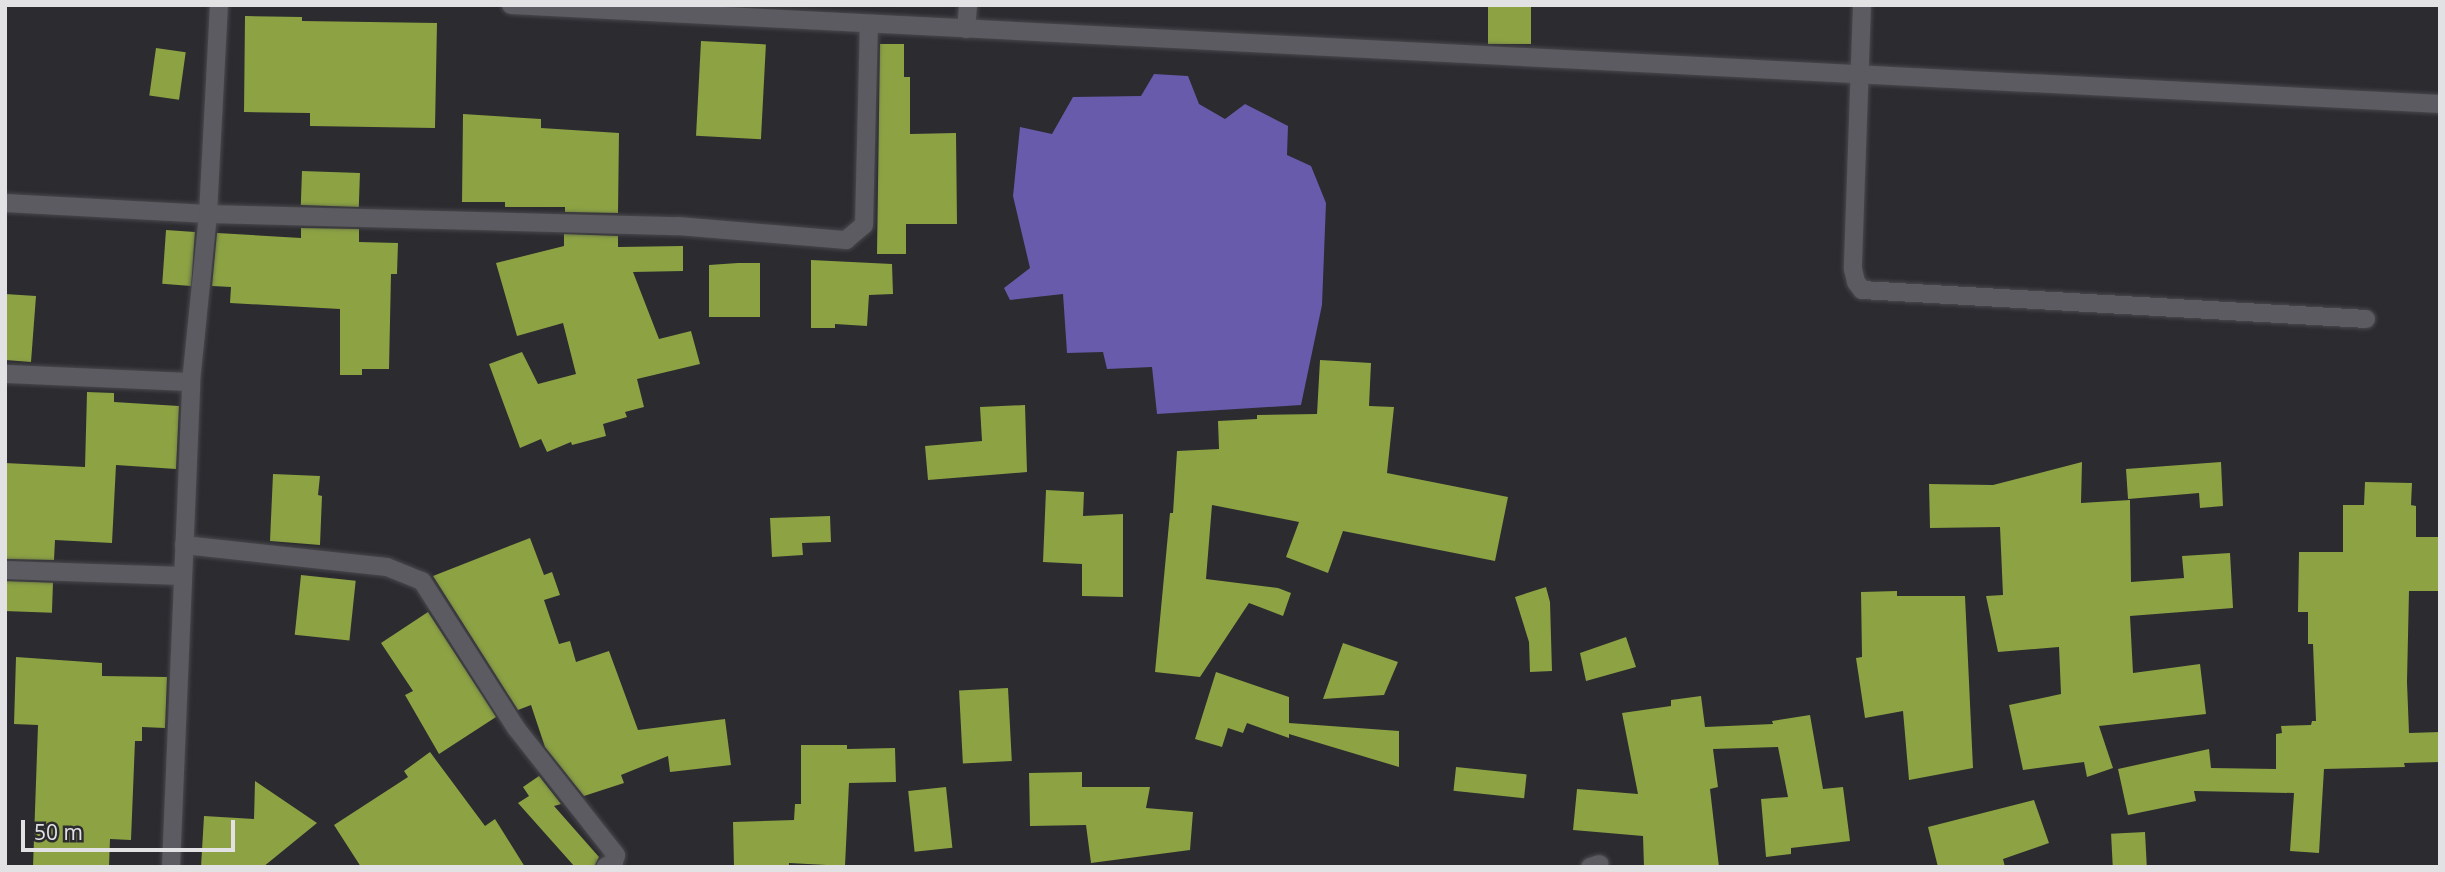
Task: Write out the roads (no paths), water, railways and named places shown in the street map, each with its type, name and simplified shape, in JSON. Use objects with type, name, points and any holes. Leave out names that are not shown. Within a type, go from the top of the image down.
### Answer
[{"type":"street","points":[[171,867],[191,382],[208,214],[219,5]]},
{"type":"street","points":[[511,5],[2440,104]]},
{"type":"street","points":[[966,29],[968,5]]},
{"type":"street","points":[[1862,5],[1853,269],[1856,282],[1862,290],[2366,319]]},
{"type":"street","points":[[5,202],[208,214],[678,226],[846,240],[864,225],[869,24]]},
{"type":"street","points":[[5,374],[191,382]]},
{"type":"street","points":[[184,545],[387,567],[422,581],[516,729],[615,855],[614,862],[605,867]]},
{"type":"street","points":[[5,570],[183,576]]}]
